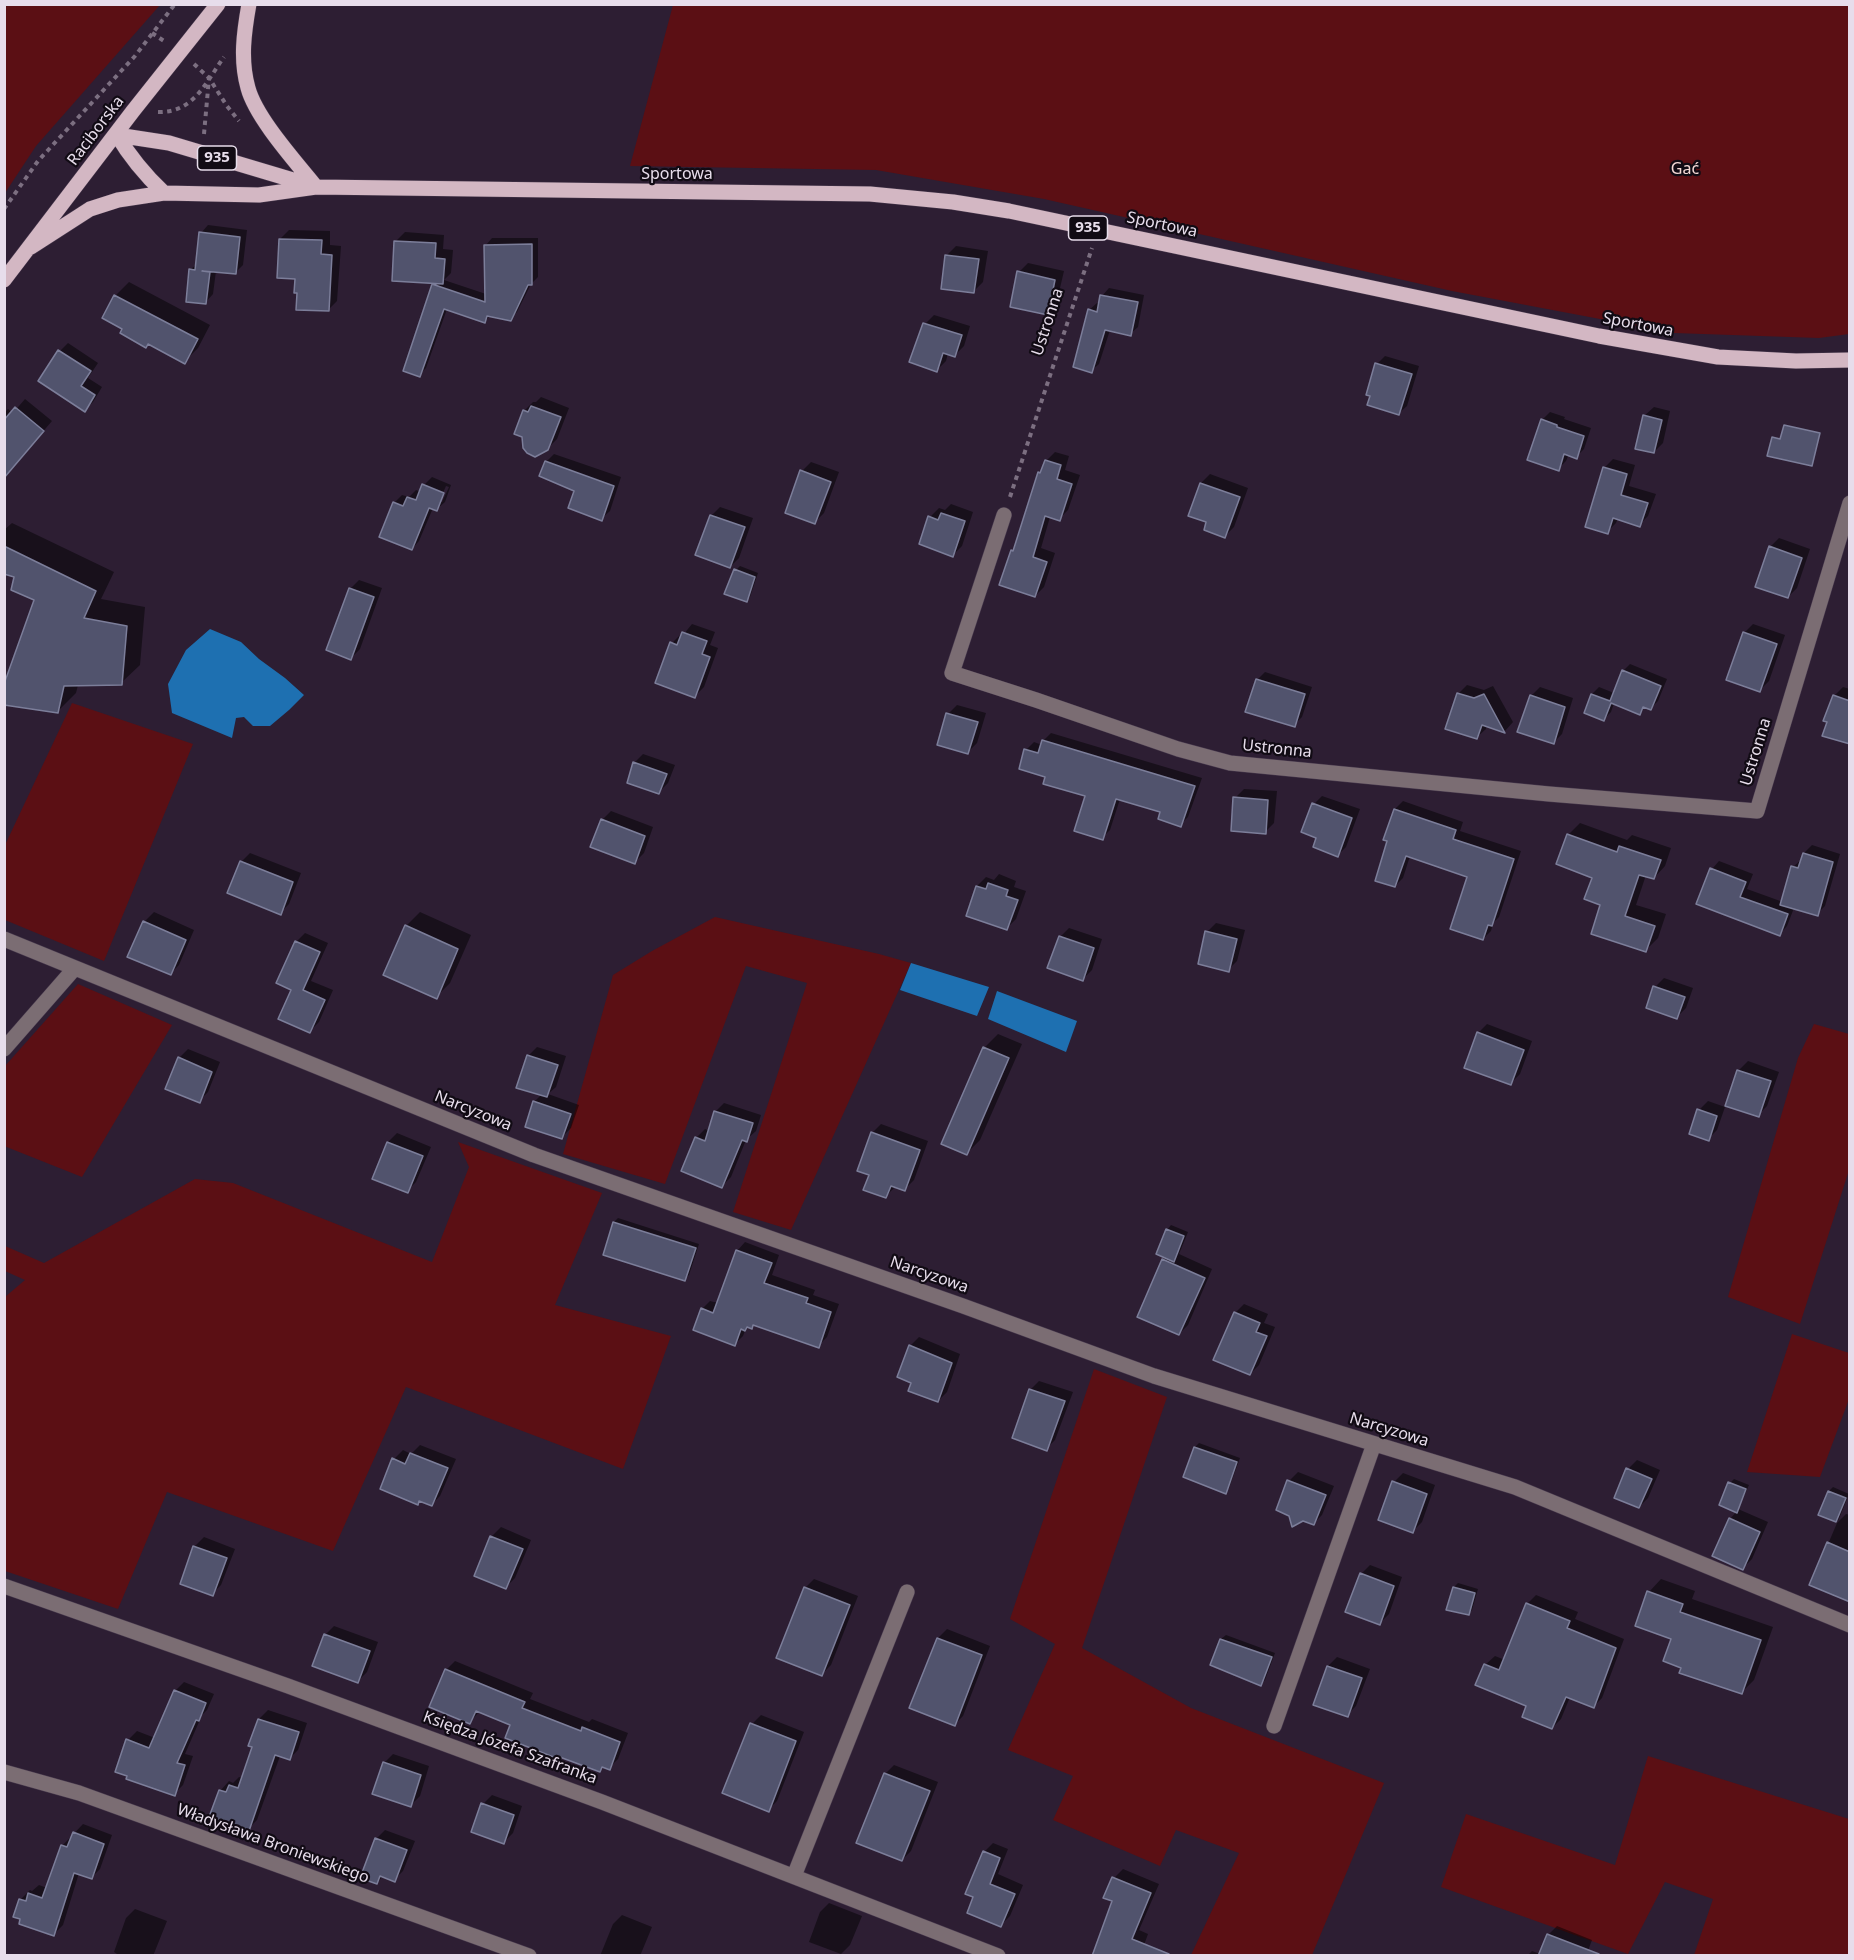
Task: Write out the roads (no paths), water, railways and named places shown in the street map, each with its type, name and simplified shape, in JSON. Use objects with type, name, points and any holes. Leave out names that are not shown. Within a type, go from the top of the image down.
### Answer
[{"type":"main road","name":"Raciborska","points":[[4,280],[218,4]]},
{"type":"main road","points":[[249,4],[244,28],[243,64],[248,90],[262,117],[316,187]]},
{"type":"main road","points":[[117,135],[143,173],[164,193]]},
{"type":"main road","name":"Sportowa","points":[[117,135],[169,143],[316,187]]},
{"type":"main road","name":"Sportowa","points":[[31,247],[90,209],[118,200],[164,193],[259,195],[316,187],[870,194],[953,202],[1009,211],[1578,332],[1683,352],[1745,359],[1850,360]]},
{"type":"street","name":"Ustronna","points":[[1004,515],[952,673],[1178,749],[1230,763],[1548,794],[1757,811],[1850,503]]},
{"type":"street","name":"Narcyzowa","points":[[4,939],[534,1155],[963,1306],[1154,1376],[1515,1487],[1850,1625]]},
{"type":"street","points":[[4,1049],[74,969]]},
{"type":"street","points":[[1274,1726],[1374,1444]]},
{"type":"street","name":"Księdza Józefa Szafranka","points":[[4,1586],[490,1760],[998,1956]]},
{"type":"street","points":[[794,1876],[907,1592]]},
{"type":"street","name":"Władysława Broniewskiego","points":[[4,1772],[79,1794],[529,1956]]},
{"type":"water","points":[[210,629],[241,642],[304,695],[270,726],[253,726],[244,717],[236,718],[232,738],[172,713],[168,684],[186,650]]},
{"type":"water","points":[[911,963],[989,987],[977,1016],[900,990]]},
{"type":"water","points":[[997,991],[1077,1021],[1066,1052],[988,1019]]},
{"type":"park label","name":"Gać","points":[[1685,169]]}]
